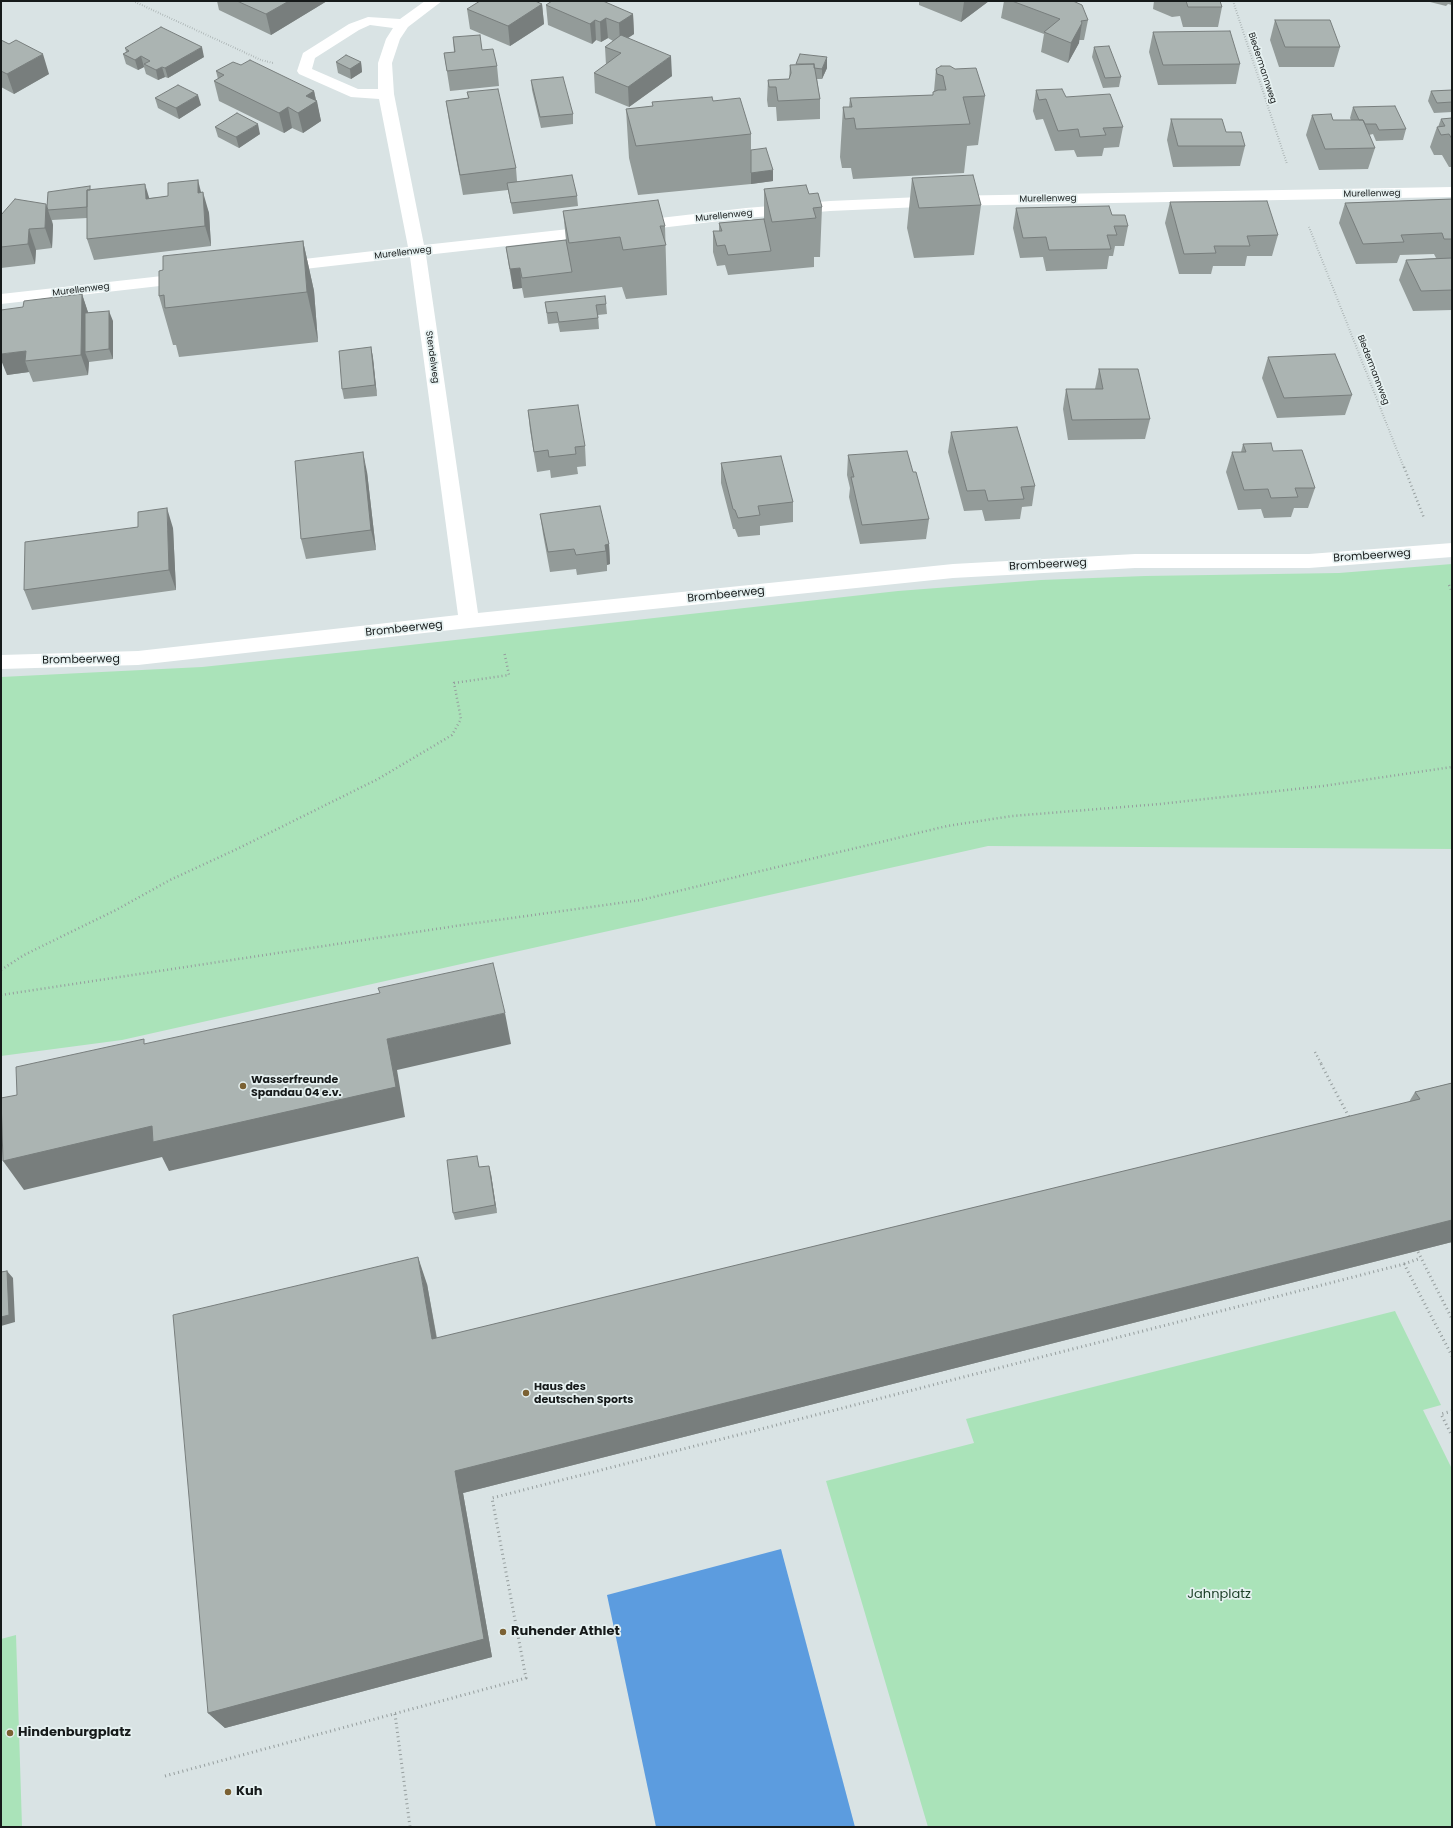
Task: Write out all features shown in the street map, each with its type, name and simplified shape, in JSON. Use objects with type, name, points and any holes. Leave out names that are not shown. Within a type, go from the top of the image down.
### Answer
[{"type":"street","name":"Stendelweg","points":[[435,1],[417,12],[404,24],[393,39],[385,63],[386,94],[417,251],[468,622]]},
{"type":"street","points":[[386,94],[356,94],[304,71],[308,56],[354,27],[368,21],[404,24]]},
{"type":"street","name":"Murellenweg","points":[[260,269],[807,208],[942,201],[1452,192]]},
{"type":"street","name":"Murellenweg","points":[[1,299],[205,276]]},
{"type":"street","name":"Brombeerweg","points":[[1,662],[138,658],[953,571],[1135,561],[1309,561],[1452,550]]},
{"type":"path","points":[[133,1],[261,60],[304,71]]},
{"type":"path","name":"Biedermannweg","points":[[1233,1],[1289,171]]},
{"type":"path","name":"Biedermannweg","points":[[1307,222],[1426,524]]},
{"type":"path","points":[[1,970],[24,955],[116,910],[170,880],[237,849],[378,778],[452,736],[461,719],[454,683],[509,675],[504,648]]},
{"type":"path","points":[[1,995],[469,924],[641,900],[947,826],[1012,816],[1160,804],[1315,787],[1452,767]]},
{"type":"path","points":[[1315,1052],[1352,1123]]},
{"type":"path","points":[[1414,1244],[1452,1319]]},
{"type":"path","points":[[165,1776],[526,1678],[492,1498],[1404,1264],[1421,1258]]},
{"type":"path","points":[[1404,1264],[1452,1356]]},
{"type":"path","points":[[1452,1411],[1441,1414],[1452,1436]]},
{"type":"path","points":[[395,1714],[410,1827]]},
{"type":"green space","points":[[1452,564],[1452,849],[988,846],[122,1040],[1,1056],[1,677],[202,667],[898,591],[1041,580],[1145,576],[1339,573]]},
{"type":"green space","name":"Jahnplatz","points":[[1395,1311],[1441,1405],[1423,1410],[1452,1469],[1452,1827],[928,1827],[826,1481],[974,1443],[966,1419]]},
{"type":"green space","name":"Hindenburgplatz","points":[[16,1635],[22,1827],[1,1827],[1,1639]]},
{"type":"water","points":[[781,1549],[855,1827],[656,1827],[607,1595]]},
{"type":"building","points":[[237,1],[289,1],[266,14]]},
{"type":"building","points":[[480,1],[535,1],[542,4],[508,26],[467,9]]},
{"type":"building","points":[[552,1],[603,1],[633,14],[619,23],[606,18],[600,22],[595,20],[590,24],[546,5]]},
{"type":"building","points":[[1012,1],[1073,1],[1082,5],[1088,20],[1081,21],[1082,23],[1071,43],[1044,32],[1060,19]]},
{"type":"building","points":[[1186,1],[1220,1],[1222,7],[1188,7]]},
{"type":"building","points":[[1275,20],[1330,20],[1340,47],[1285,47]]},
{"type":"building","points":[[161,27],[202,47],[165,68],[162,67],[156,70],[144,64],[150,61],[141,56],[135,60],[123,54],[129,51],[125,48]]},
{"type":"building","points":[[1230,31],[1240,64],[1163,65],[1153,32]]},
{"type":"building","points":[[480,35],[482,50],[493,49],[497,66],[447,71],[444,53],[455,52],[453,37]]},
{"type":"building","points":[[621,35],[671,56],[628,87],[594,73],[621,53],[605,47]]},
{"type":"building","points":[[1,40],[9,44],[16,40],[43,54],[7,74],[1,71]]},
{"type":"building","points":[[1109,46],[1121,77],[1105,78],[1094,47]]},
{"type":"building","points":[[800,54],[827,57],[822,69],[814,68],[814,64],[796,64]]},
{"type":"building","points":[[346,55],[361,62],[350,69],[336,62]]},
{"type":"building","points":[[250,60],[314,91],[306,96],[317,101],[298,113],[288,107],[279,113],[214,81],[224,75],[216,71],[233,62],[241,65]]},
{"type":"building","points":[[814,64],[820,99],[778,101],[776,87],[769,87],[768,80],[789,79],[791,73],[790,65]]},
{"type":"building","points":[[941,66],[950,66],[955,69],[976,68],[985,96],[963,97],[970,124],[856,129],[854,118],[845,119],[843,107],[852,107],[850,98],[933,95],[933,92],[938,90],[946,90],[943,76],[937,74],[936,69]]},
{"type":"building","points":[[563,77],[573,114],[540,117],[531,80]]},
{"type":"building","points":[[178,85],[198,95],[176,108],[155,98]]},
{"type":"building","points":[[498,89],[516,168],[460,175],[446,101],[469,98],[467,92]]},
{"type":"building","points":[[1062,89],[1066,97],[1110,94],[1123,127],[1103,128],[1106,135],[1080,137],[1078,129],[1058,131],[1046,99],[1039,100],[1036,90]]},
{"type":"building","points":[[1452,90],[1452,102],[1437,103],[1431,91]]},
{"type":"building","points":[[712,97],[713,101],[740,98],[751,134],[636,146],[626,109],[653,106],[652,102]]},
{"type":"building","points":[[1395,106],[1406,129],[1379,130],[1376,124],[1365,124],[1363,120],[1359,120],[1353,107]]},
{"type":"building","points":[[237,113],[258,124],[236,137],[215,127]]},
{"type":"building","points":[[1331,114],[1333,120],[1363,120],[1375,148],[1325,149],[1312,115]]},
{"type":"building","points":[[1452,118],[1452,139],[1449,134],[1441,135],[1437,127],[1445,126],[1441,119]]},
{"type":"building","points":[[1171,119],[1222,119],[1226,132],[1241,132],[1245,146],[1178,146]]},
{"type":"building","points":[[766,148],[773,170],[751,173],[751,150]]},
{"type":"building","points":[[572,175],[577,196],[511,203],[507,183]]},
{"type":"building","points":[[973,175],[981,205],[919,208],[912,178]]},
{"type":"building","points":[[198,180],[198,193],[203,192],[205,226],[87,239],[87,190],[145,184],[146,199],[168,196],[168,183]]},
{"type":"building","points":[[806,185],[809,194],[818,193],[822,207],[813,208],[816,218],[772,222],[764,189]]},
{"type":"building","points":[[90,186],[90,190],[87,190],[87,207],[48,210],[48,192]]},
{"type":"building","points":[[15,199],[46,204],[45,228],[29,229],[28,244],[1,247],[1,215]]},
{"type":"building","points":[[1452,199],[1452,239],[1444,239],[1442,233],[1401,235],[1404,242],[1363,244],[1345,203]]},
{"type":"building","points":[[658,200],[665,226],[660,226],[666,245],[623,250],[620,237],[569,243],[563,211]]},
{"type":"building","points":[[1267,201],[1278,235],[1247,236],[1250,246],[1214,246],[1216,253],[1184,254],[1170,202]]},
{"type":"building","points":[[1109,206],[1112,215],[1125,215],[1128,226],[1114,226],[1117,235],[1107,235],[1111,249],[1049,250],[1046,237],[1023,238],[1016,208]]},
{"type":"building","points":[[764,219],[771,251],[728,255],[725,245],[717,246],[713,231],[722,231],[719,223]]},
{"type":"building","points":[[566,240],[572,272],[522,278],[520,268],[510,269],[506,247]]},
{"type":"building","points":[[303,241],[307,292],[165,308],[164,295],[159,296],[159,271],[163,270],[163,256]]},
{"type":"building","points":[[1452,258],[1452,290],[1421,291],[1406,260]]},
{"type":"building","points":[[82,294],[81,355],[25,361],[26,351],[1,354],[1,310],[23,307],[24,301]]},
{"type":"building","points":[[605,296],[606,304],[596,305],[598,318],[559,322],[557,312],[547,313],[545,302]]},
{"type":"building","points":[[109,311],[109,349],[85,352],[85,313]]},
{"type":"building","points":[[371,347],[375,385],[342,389],[339,351]]},
{"type":"building","points":[[1335,354],[1352,395],[1284,398],[1268,357]]},
{"type":"building","points":[[1099,369],[1138,369],[1150,419],[1072,420],[1066,389],[1103,389]]},
{"type":"building","points":[[578,405],[585,446],[575,447],[576,454],[549,457],[548,450],[534,452],[528,410]]},
{"type":"building","points":[[1017,427],[1035,486],[1021,487],[1024,499],[988,501],[985,490],[967,491],[951,432]]},
{"type":"building","points":[[1271,443],[1273,451],[1302,450],[1315,488],[1295,488],[1298,497],[1271,498],[1268,489],[1244,490],[1232,452],[1246,452],[1243,444]]},
{"type":"building","points":[[907,451],[913,472],[916,472],[929,519],[862,525],[851,477],[854,477],[848,455]]},
{"type":"building","points":[[363,452],[371,530],[301,539],[295,461]]},
{"type":"building","points":[[781,456],[793,502],[758,506],[760,515],[738,518],[735,510],[733,509],[721,463]]},
{"type":"building","points":[[600,506],[609,544],[605,545],[606,551],[576,555],[574,549],[548,552],[540,514]]},
{"type":"building","points":[[167,508],[169,570],[24,590],[25,542],[138,527],[138,512]]},
{"type":"building","points":[[493,963],[505,1013],[387,1039],[396,1087],[153,1142],[152,1126],[3,1161],[1,1098],[17,1095],[16,1067],[144,1039],[144,1044],[380,993],[378,988]]},
{"type":"building","name":"Haus des deutschen Sports","points":[[1452,1083],[1452,1220],[455,1471],[484,1639],[208,1713],[173,1315],[418,1257],[432,1339],[1420,1099],[1415,1092]]},
{"type":"building","points":[[477,1156],[479,1167],[489,1166],[495,1205],[453,1213],[447,1160]]},
{"type":"building","points":[[7,1271],[9,1315],[1,1317],[1,1272]]},
{"type":"place","name":"Wasserfreunde Spandau 04 e.v.","points":[[243,1086]]},
{"type":"place","name":"Haus des deutschen Sports","points":[[526,1393]]},
{"type":"place","name":"Ruhender Athlet","points":[[503,1632]]},
{"type":"place","name":"Hindenburgplatz","points":[[10,1733]]},
{"type":"place","name":"Kuh","points":[[228,1792]]}]
